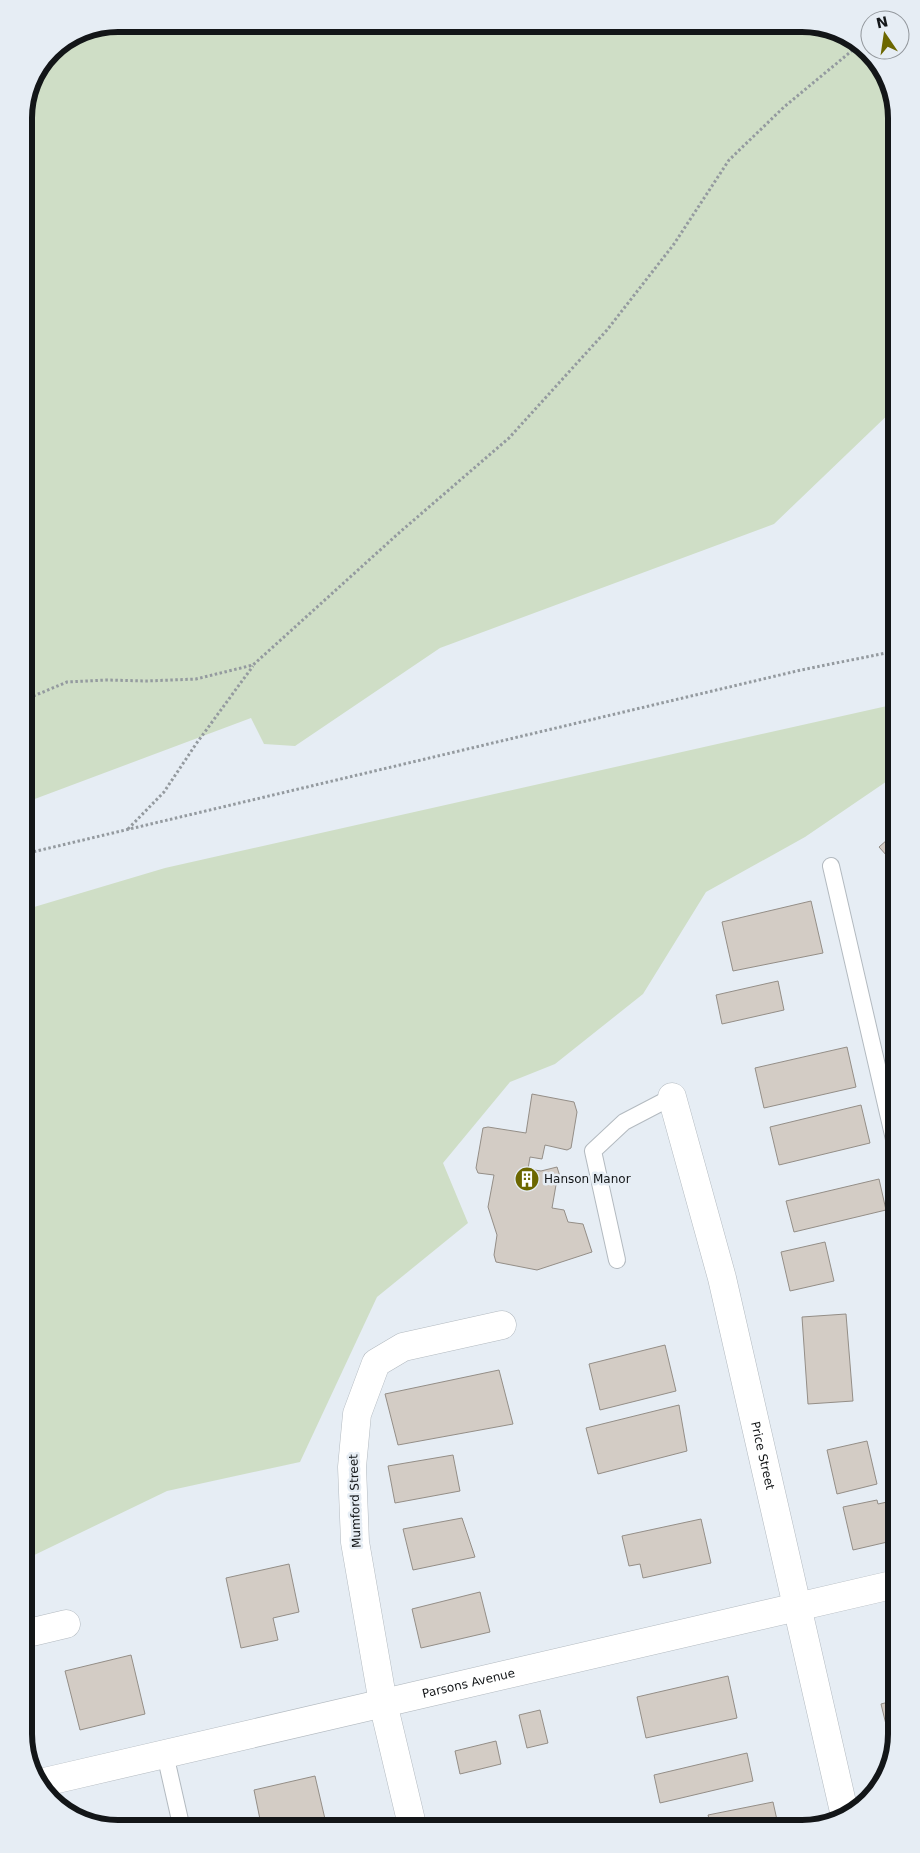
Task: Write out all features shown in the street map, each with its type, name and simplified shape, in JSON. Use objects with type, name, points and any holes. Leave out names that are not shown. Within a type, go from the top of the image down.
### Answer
[{"type":"street","name":"Price Street","points":[[672,1097],[722,1278],[844,1810]]},
{"type":"street","name":"Mumford Street","points":[[410,1820],[383,1704],[355,1542],[352,1467],[357,1414],[376,1363],[403,1347],[502,1325]]},
{"type":"street","name":"Parsons Avenue","points":[[46,1782],[888,1586]]},
{"type":"street","points":[[32,1632],[66,1624]]},
{"type":"lane","points":[[831,866],[888,1113]]},
{"type":"lane","points":[[617,1260],[593,1151],[624,1122],[672,1097]]},
{"type":"lane","points":[[165,1754],[180,1820]]},
{"type":"path","points":[[127,830],[164,792],[196,744],[253,666],[400,532],[509,438],[607,330],[674,244],[729,160],[784,107],[853,50]]},
{"type":"path","points":[[33,852],[801,670],[888,653]]},
{"type":"path","points":[[33,696],[67,682],[107,680],[146,682],[196,679],[253,666]]},
{"type":"green space","points":[[118,32],[808,33],[829,37],[854,50],[860,56],[860,60],[864,60],[870,66],[881,85],[886,101],[888,118],[888,415],[774,524],[440,648],[295,746],[264,744],[251,718],[33,800],[33,112],[35,96],[41,80],[50,66],[75,44],[101,34]]},
{"type":"green space","points":[[888,706],[888,780],[805,837],[706,892],[643,994],[555,1064],[510,1082],[443,1163],[468,1223],[377,1297],[300,1462],[167,1491],[32,1556],[33,907],[165,868]]},
{"type":"building","points":[[888,839],[888,857],[879,847]]},
{"type":"building","points":[[811,901],[823,953],[733,971],[722,922]]},
{"type":"building","points":[[778,981],[784,1010],[722,1024],[716,995]]},
{"type":"building","points":[[847,1047],[856,1087],[764,1108],[755,1068]]},
{"type":"building","name":"Hanson Manor","points":[[532,1094],[574,1102],[577,1112],[571,1148],[567,1150],[545,1145],[542,1159],[530,1157],[528,1169],[541,1171],[557,1167],[562,1183],[556,1185],[552,1208],[564,1210],[568,1222],[583,1224],[592,1252],[537,1270],[496,1262],[494,1255],[497,1235],[488,1207],[494,1175],[478,1173],[476,1168],[483,1128],[488,1127],[526,1133]]},
{"type":"building","points":[[861,1105],[870,1143],[779,1165],[770,1127]]},
{"type":"building","points":[[879,1179],[886,1210],[794,1232],[786,1201]]},
{"type":"building","points":[[825,1242],[834,1281],[790,1291],[781,1252]]},
{"type":"building","points":[[846,1314],[853,1401],[808,1404],[802,1317]]},
{"type":"building","points":[[665,1345],[676,1391],[600,1410],[589,1364]]},
{"type":"building","points":[[499,1370],[513,1424],[398,1445],[385,1394]]},
{"type":"building","points":[[679,1405],[687,1451],[598,1474],[586,1428]]},
{"type":"building","points":[[867,1441],[877,1484],[837,1494],[827,1450]]},
{"type":"building","points":[[453,1455],[460,1491],[395,1503],[388,1466]]},
{"type":"building","points":[[877,1500],[878,1504],[888,1502],[888,1542],[853,1550],[843,1507]]},
{"type":"building","points":[[462,1518],[475,1557],[413,1570],[403,1529]]},
{"type":"building","points":[[701,1519],[711,1563],[643,1578],[640,1564],[629,1566],[622,1536]]},
{"type":"building","points":[[289,1564],[299,1612],[273,1618],[278,1640],[241,1648],[226,1578]]},
{"type":"building","points":[[480,1592],[490,1632],[421,1648],[412,1609]]},
{"type":"building","points":[[131,1655],[145,1714],[80,1730],[65,1671]]},
{"type":"building","points":[[728,1676],[737,1718],[646,1738],[637,1697]]},
{"type":"building","points":[[888,1702],[888,1733],[881,1704]]},
{"type":"building","points":[[540,1710],[548,1743],[527,1748],[519,1715]]},
{"type":"building","points":[[496,1741],[501,1764],[460,1774],[455,1751]]},
{"type":"building","points":[[747,1753],[753,1781],[660,1803],[654,1775]]},
{"type":"building","points":[[315,1776],[325,1819],[260,1820],[254,1790]]},
{"type":"building","points":[[773,1802],[777,1820],[709,1820],[708,1815]]},
{"type":"place","name":"Hanson Manor","points":[[527,1179]]}]
